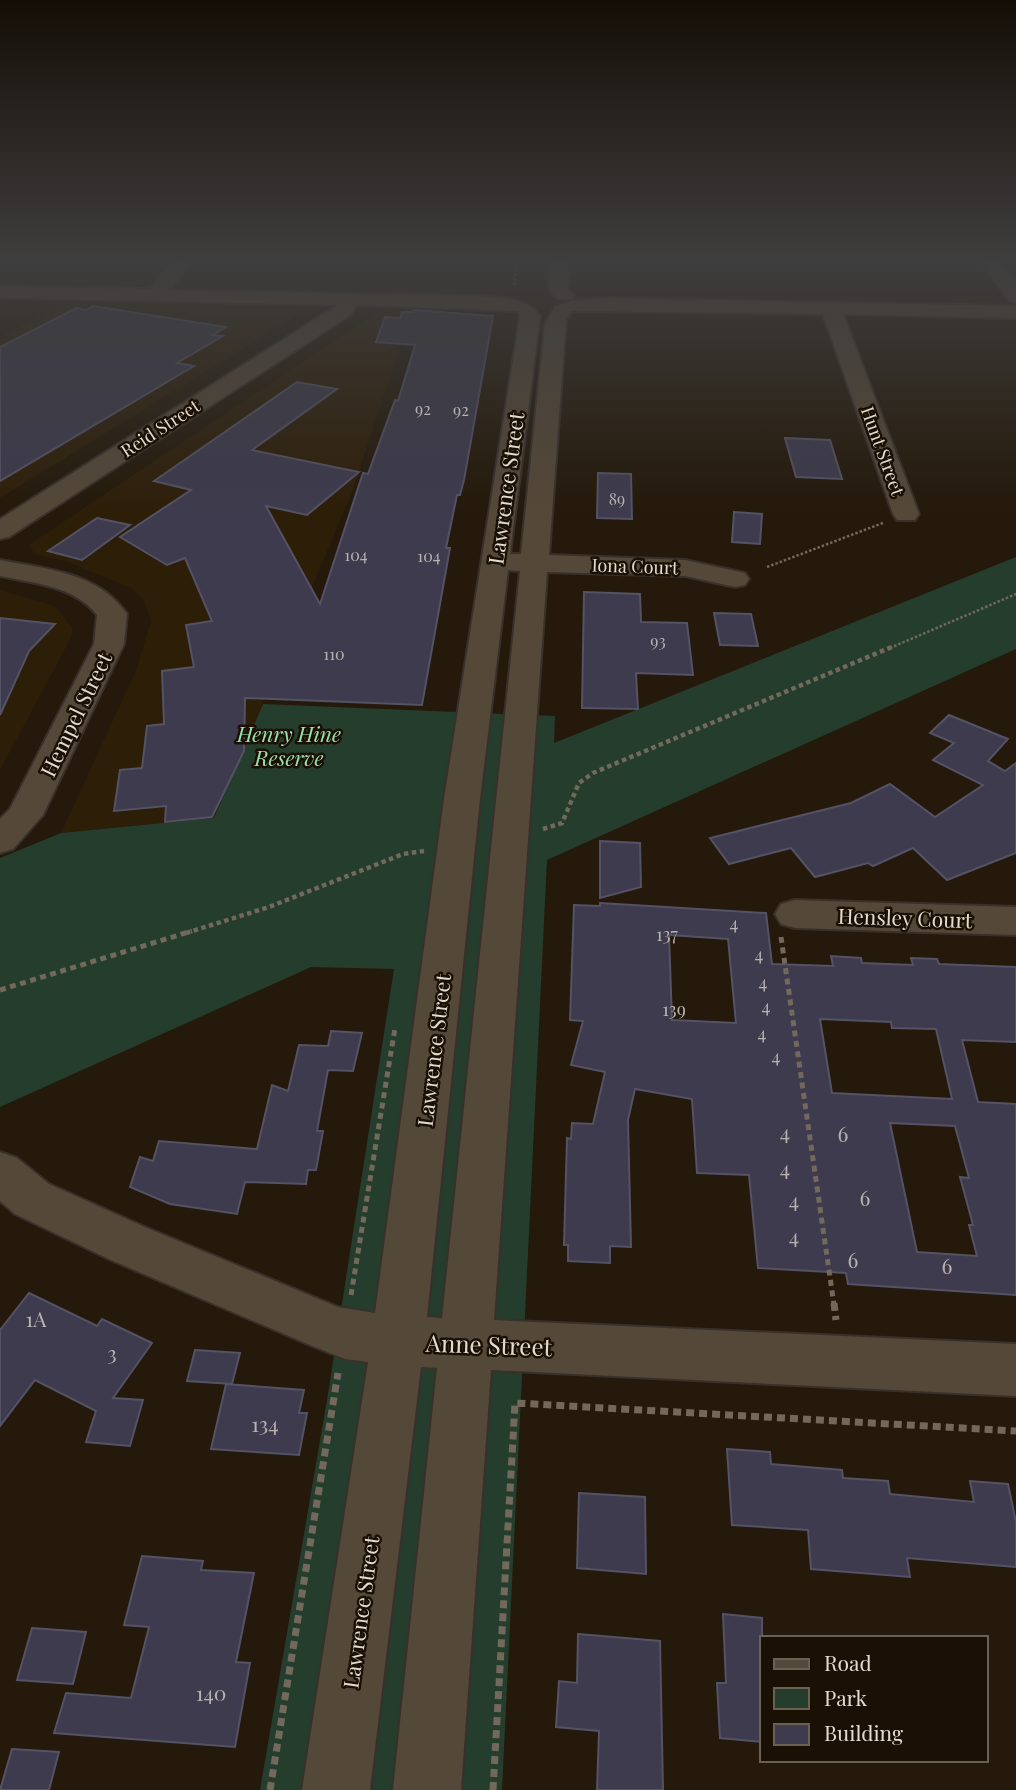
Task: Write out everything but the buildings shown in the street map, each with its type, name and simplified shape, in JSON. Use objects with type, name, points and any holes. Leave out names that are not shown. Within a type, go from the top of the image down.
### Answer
[{"type":"street","name":"Reid Street","points":[[0,531],[292,345]]},
{"type":"street","name":"Lawrence Street","points":[[427,1790],[507,886],[514,562],[531,414],[530,345]]},
{"type":"street","name":"Hunt Street","points":[[844,345],[906,514]]},
{"type":"street","name":"Lawrence Street","points":[[336,1790],[398,1341],[437,874],[514,562]]},
{"type":"street","name":"Iona Court","points":[[514,562],[685,568],[735,579]]},
{"type":"street","name":"Hempel Street","points":[[0,568],[60,581],[93,593],[112,614],[113,629],[109,644],[25,815],[0,841]]},
{"type":"street","points":[[437,874],[507,886]]},
{"type":"street","name":"Hensley Court","points":[[795,914],[1016,921]]},
{"type":"street","name":"Anne Street","points":[[0,1172],[32,1199],[129,1244],[345,1334],[398,1341],[839,1359],[1016,1370]]},
{"type":"path","points":[[767,567],[906,514]]},
{"type":"path","points":[[593,773],[1016,594]]},
{"type":"path","points":[[425,845],[437,874]]},
{"type":"path","points":[[0,990],[269,907],[403,854]]},
{"type":"path","points":[[795,914],[780,932],[839,1341],[839,1359]]},
{"type":"path","points":[[270,1790],[397,1016]]},
{"type":"path","points":[[493,1790],[516,1403],[1016,1431]]},
{"type":"shaded area","points":[[0,345],[250,345],[0,498]]},
{"type":"shaded area","points":[[329,345],[401,345],[351,495],[214,818],[61,833],[136,670],[151,621],[144,600],[131,588],[68,562],[34,554],[30,544]]},
{"type":"shaded area","points":[[0,590],[55,606],[73,628],[71,638],[0,770]]},
{"type":"green space","name":"Henry Hine Reserve","points":[[1016,557],[1016,649],[547,860],[502,1790],[260,1790],[328,1394],[394,969],[311,967],[0,1107],[0,858],[61,833],[214,818],[263,704],[555,716],[554,743]]}]
